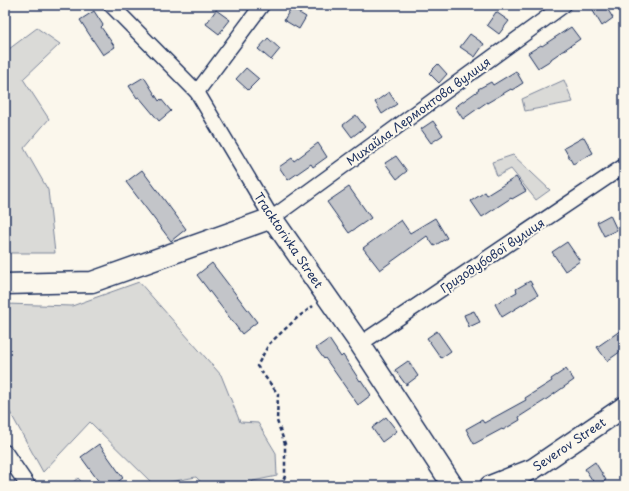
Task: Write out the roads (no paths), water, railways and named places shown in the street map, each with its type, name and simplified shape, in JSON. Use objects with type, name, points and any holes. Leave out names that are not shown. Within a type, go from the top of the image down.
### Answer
[{"type":"main road","points":[[5,284],[92,282],[272,218]]},
{"type":"main road","name":"Tracktorivka Street","points":[[272,218],[360,344],[453,486]]},
{"type":"main road","name":"Severov Street","points":[[490,486],[533,469],[624,407]]},
{"type":"street","name":"Tracktorivka Street","points":[[111,5],[197,92],[272,218]]},
{"type":"street","points":[[197,92],[262,5]]},
{"type":"street","points":[[543,20],[554,5]]},
{"type":"street","name":"Михайла Лермонтова вулиця","points":[[272,218],[564,5]]},
{"type":"street","name":"Гризодубової вулиця","points":[[360,344],[624,166]]},
{"type":"street","points":[[5,452],[28,486]]}]
